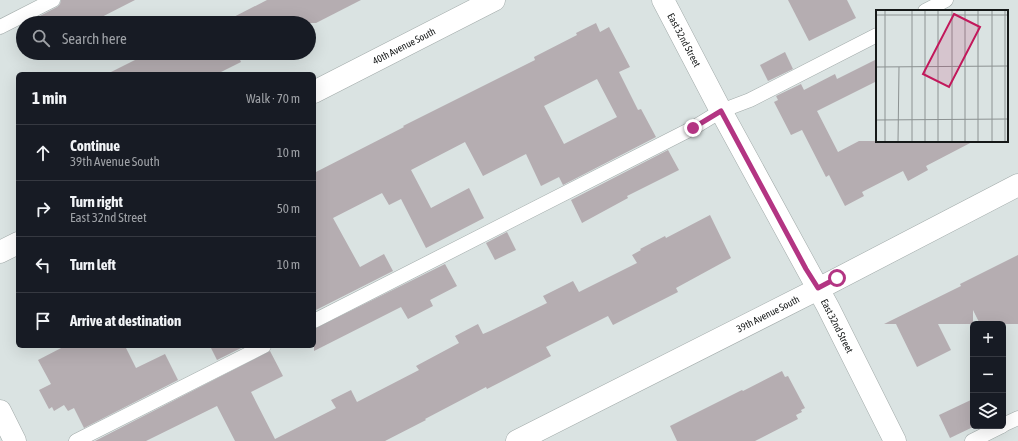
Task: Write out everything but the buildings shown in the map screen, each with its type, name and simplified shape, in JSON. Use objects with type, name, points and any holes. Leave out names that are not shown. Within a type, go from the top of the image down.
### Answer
[{"type":"street","name":"40th Avenue South","points":[[316,91],[494,0]]},
{"type":"street","name":"East 32nd Street","points":[[663,0],[806,269],[818,288],[895,441]]},
{"type":"street","name":"39th Avenue South","points":[[517,441],[1018,185]]},
{"type":"street","points":[[0,252],[16,244]]},
{"type":"street","points":[[0,411],[15,441]]},
{"type":"lane","points":[[22,16],[53,0]]},
{"type":"lane","points":[[927,10],[946,0]]},
{"type":"lane","points":[[0,27],[16,19]]},
{"type":"lane","points":[[316,320],[679,136],[721,111],[750,100],[876,36]]},
{"type":"lane","points":[[76,441],[260,348]]},
{"type":"lane","points":[[1006,424],[1018,418]]},
{"type":"lane","points":[[972,441],[996,429]]},
{"type":"route","points":[[693,128],[721,111],[806,269],[818,288],[837,278]]}]
